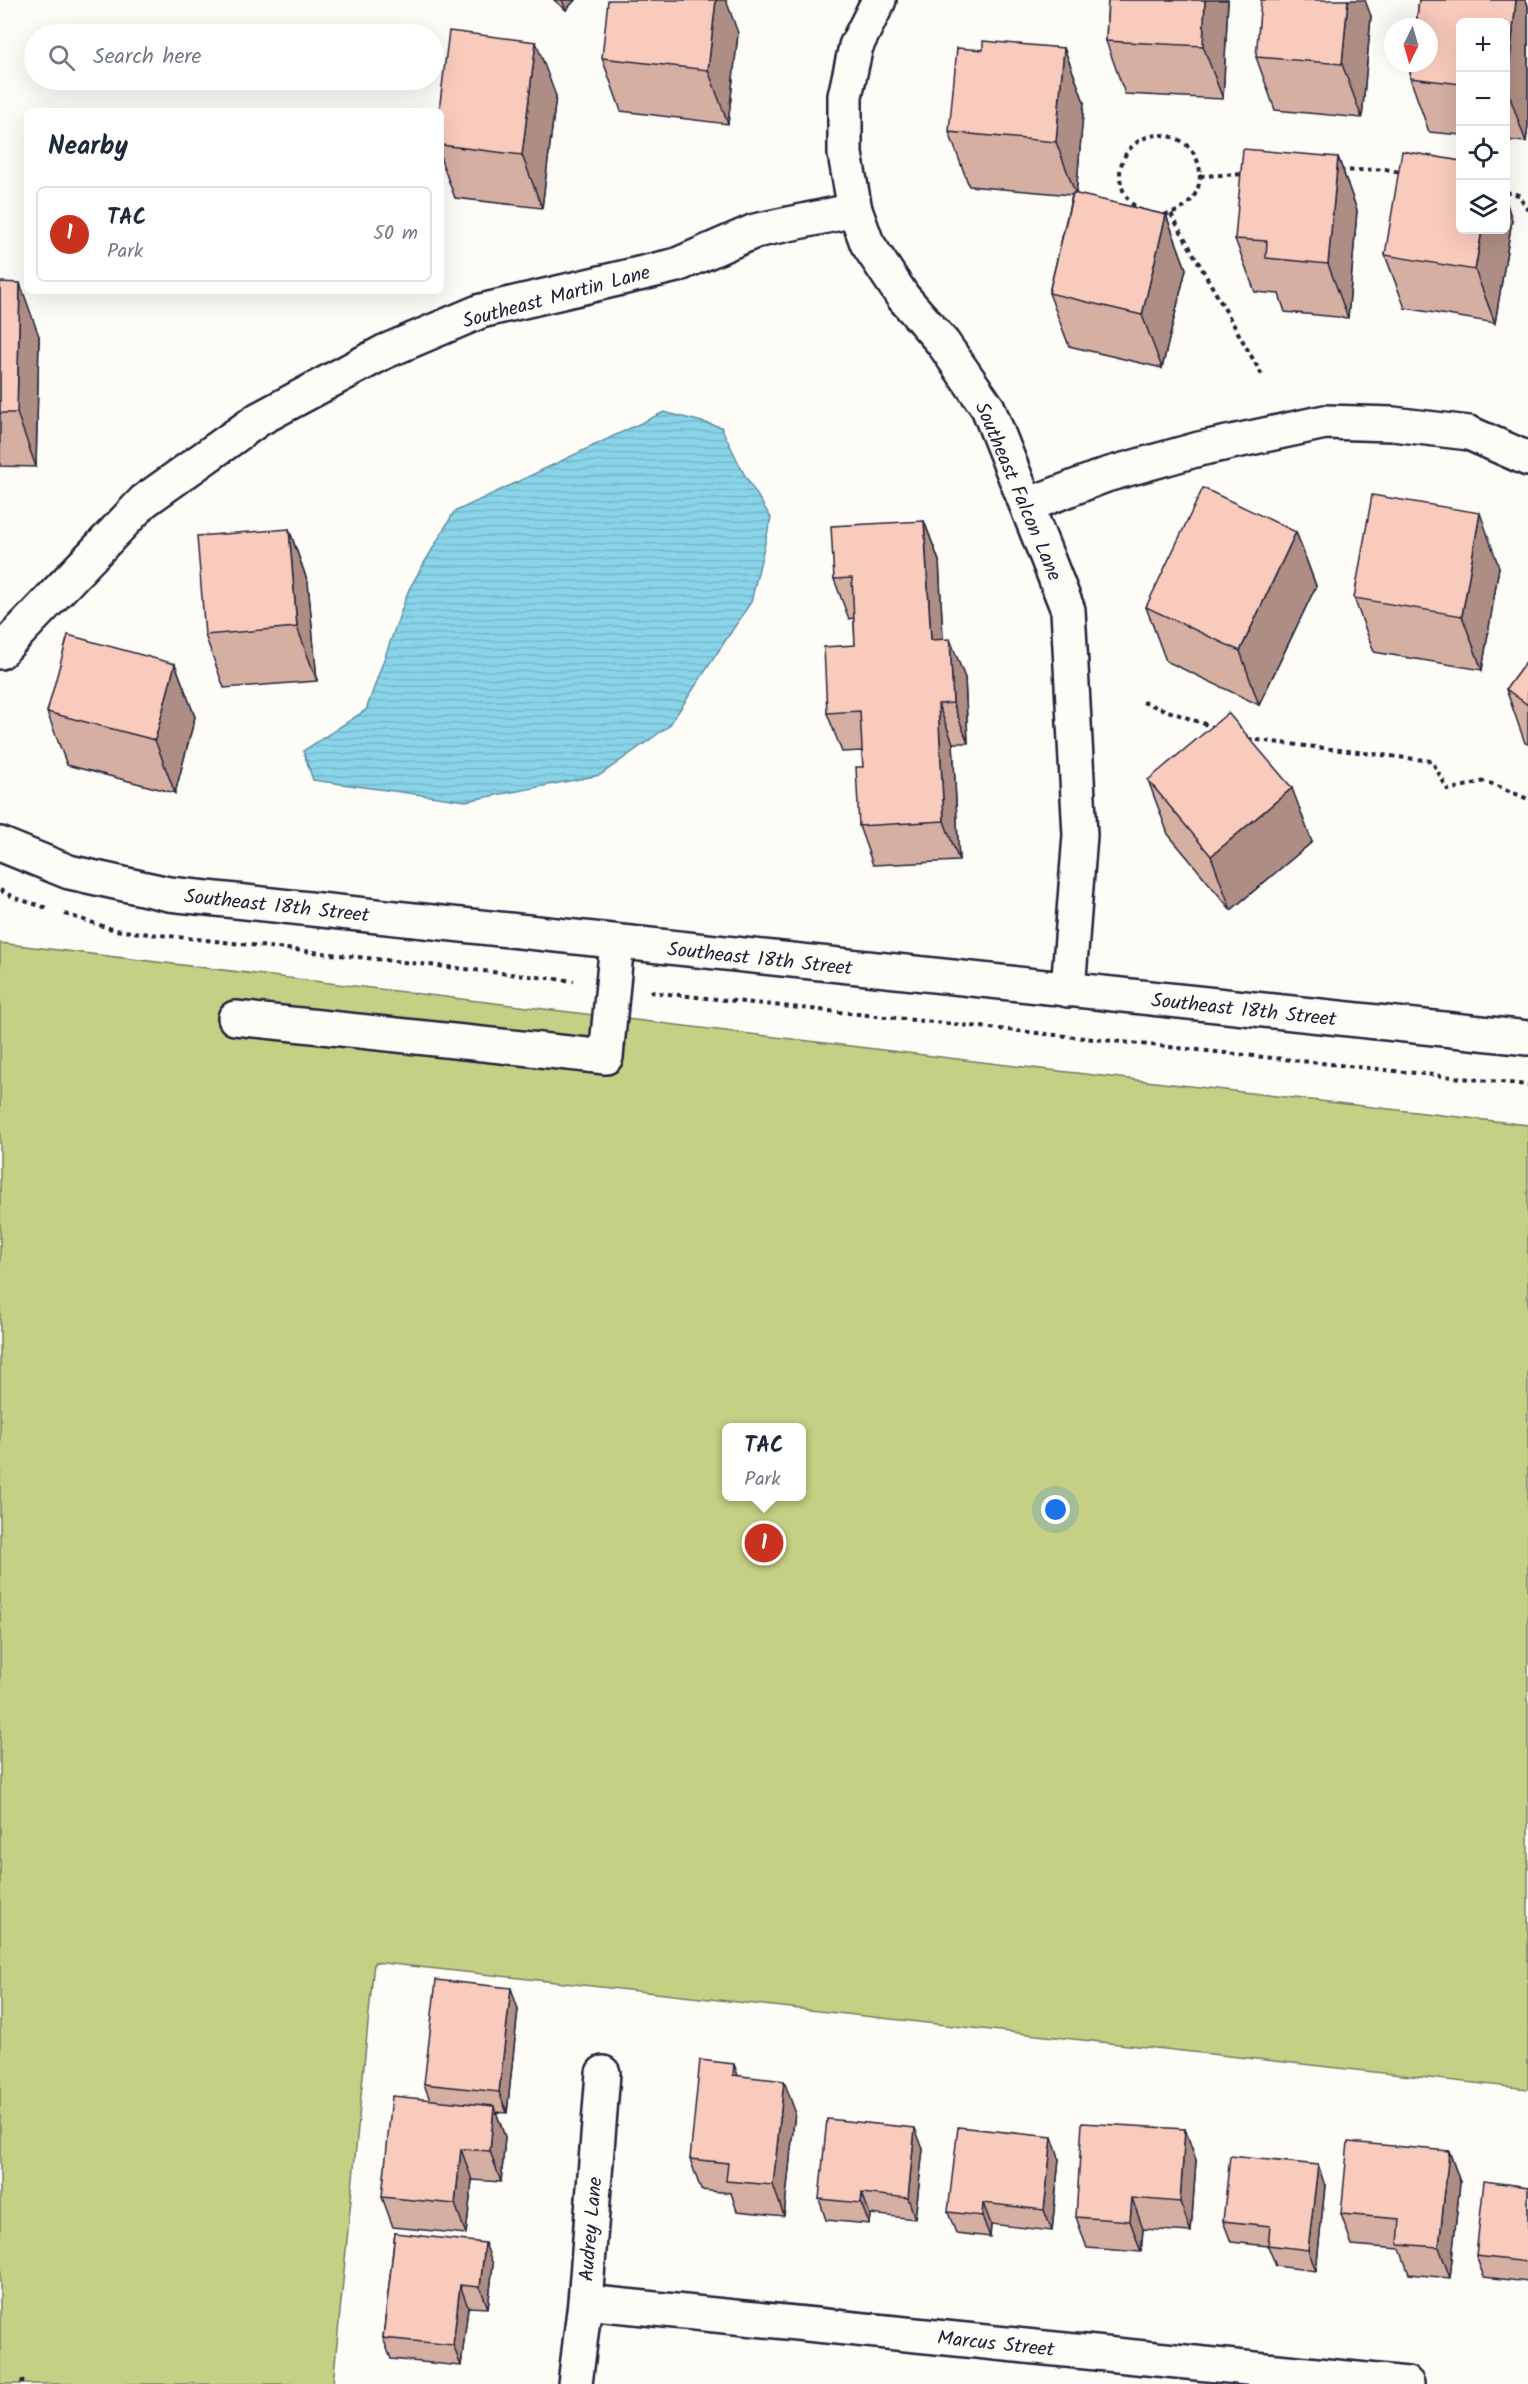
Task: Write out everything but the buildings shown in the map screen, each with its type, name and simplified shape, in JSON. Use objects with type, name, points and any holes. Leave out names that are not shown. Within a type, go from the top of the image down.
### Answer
[{"type":"street","name":"Southeast Falcon Lane","points":[[879,0],[856,46],[845,96],[845,154],[855,210],[867,243],[903,297],[943,342],[988,408],[1068,610],[1080,835],[1068,990]]},
{"type":"street","name":"Southeast Martin Lane","points":[[0,652],[144,501],[259,419],[384,352],[481,311],[677,265],[755,231],[855,210]]},
{"type":"street","points":[[1028,505],[1118,472],[1199,449],[1325,422],[1393,424],[1469,433],[1528,459]]},
{"type":"street","name":"Southeast 18th Street","points":[[0,844],[69,872],[169,894],[1528,1038]]},
{"type":"street","points":[[235,1017],[606,1057],[617,942]]},
{"type":"street","name":"Audrey Lane","points":[[575,2384],[585,2302],[603,2073]]},
{"type":"street","name":"Marcus Street","points":[[585,2302],[1407,2384]]},
{"type":"path","points":[[1160,135],[1172,137],[1184,143],[1193,151],[1198,163],[1200,176],[1198,189],[1191,201],[1180,210],[1171,213],[1153,215],[1140,210],[1129,201],[1122,189],[1120,176],[1127,152],[1147,137],[1160,135]]},
{"type":"path","points":[[1339,171],[1385,169],[1407,173]]},
{"type":"path","points":[[1200,176],[1246,174]]},
{"type":"path","points":[[1510,193],[1519,195],[1528,210]]},
{"type":"path","points":[[1171,213],[1262,375]]},
{"type":"path","points":[[1143,702],[1222,730]]},
{"type":"path","points":[[1244,739],[1432,761],[1449,790],[1485,782],[1528,799]]},
{"type":"path","points":[[0,890],[15,898],[48,909]]},
{"type":"path","points":[[60,912],[115,930],[613,987],[1528,1084]]},
{"type":"path","points":[[22,2384],[23,2376]]},
{"type":"green space","points":[[0,943],[1015,1066],[1528,1125],[1528,2089],[374,1962],[333,2384],[0,2384]]},
{"type":"water","points":[[664,412],[721,427],[744,474],[771,518],[751,602],[669,726],[600,775],[466,801],[313,780],[303,751],[366,710],[409,589],[454,512]]},
{"type":"place","name":"TAC","points":[[764,1543]]}]
